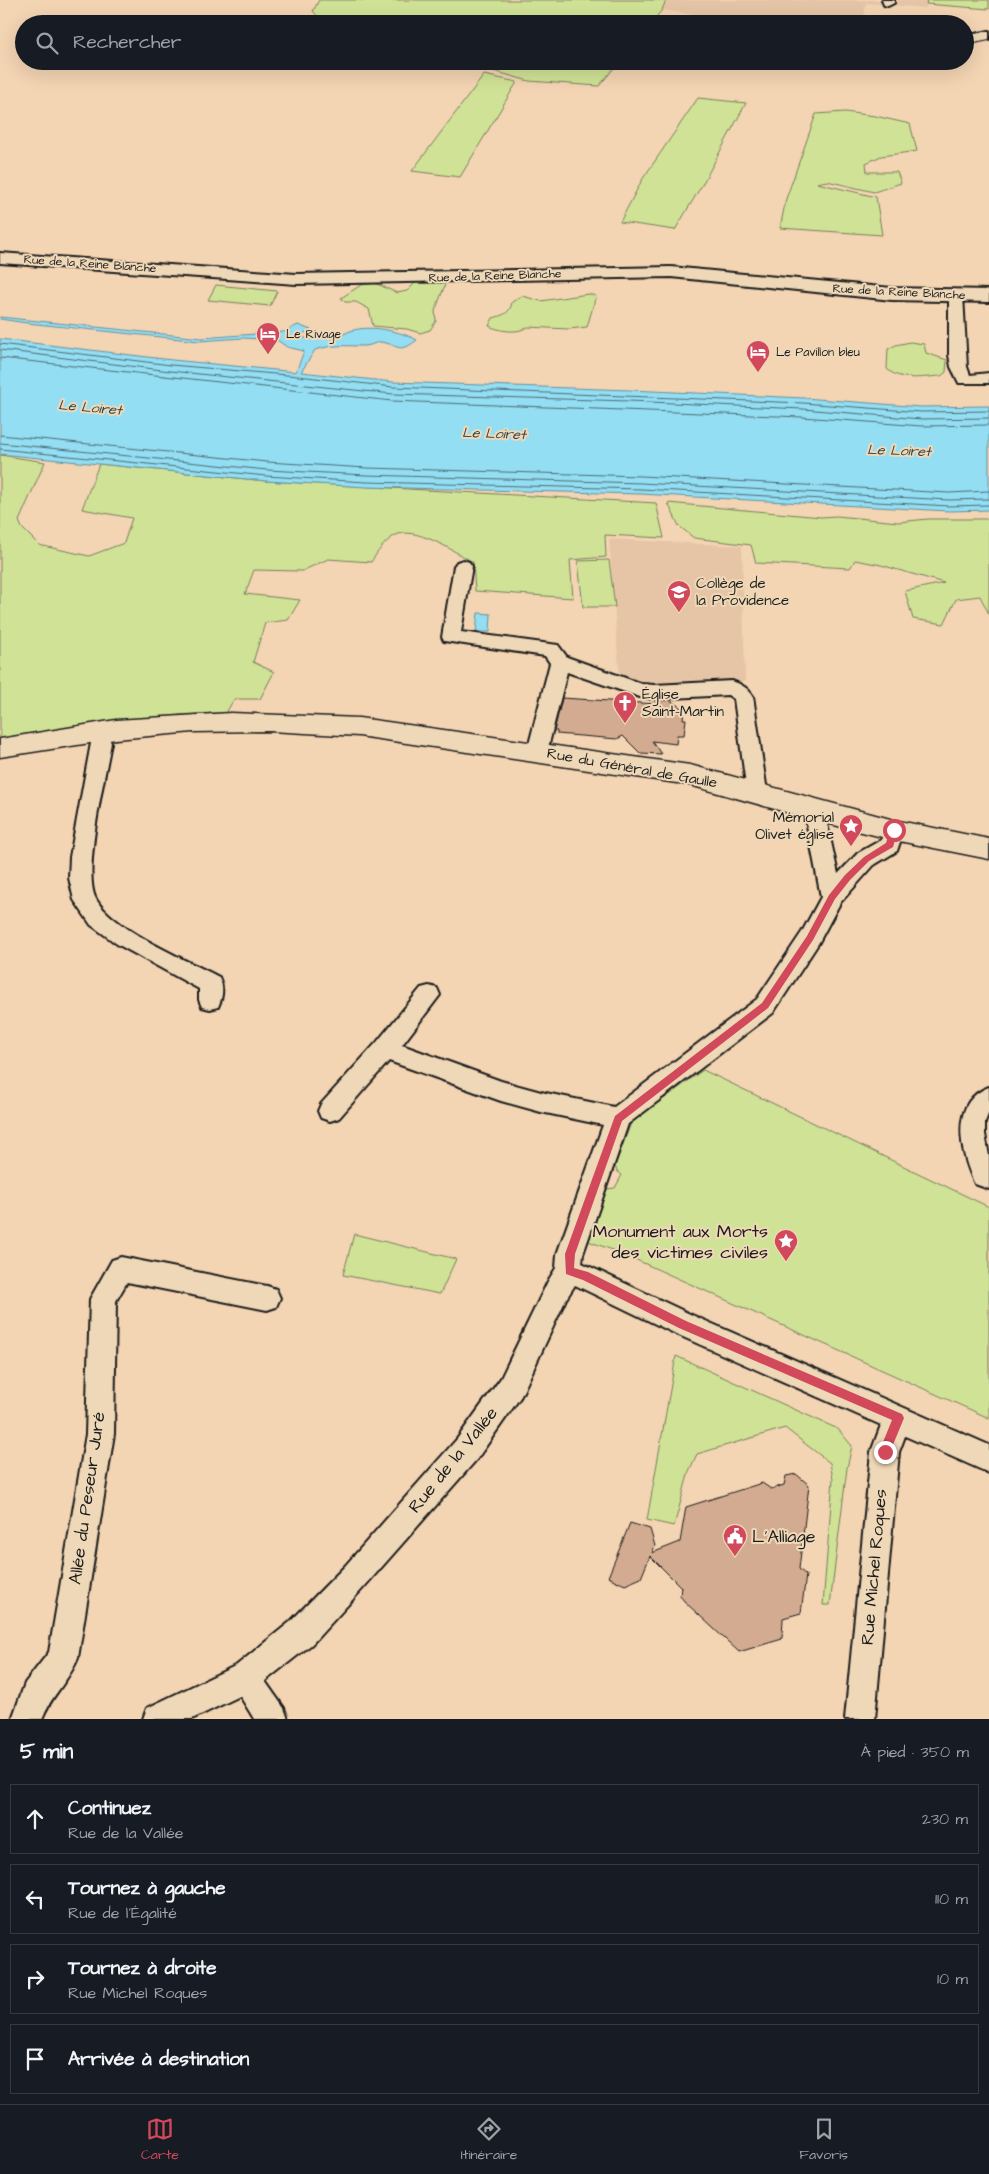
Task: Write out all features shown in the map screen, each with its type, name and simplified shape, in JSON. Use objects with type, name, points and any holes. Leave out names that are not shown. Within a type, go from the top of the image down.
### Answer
[{"type":"main road","name":"Rue du Général de Gaulle","points":[[0,748],[99,735],[220,728],[279,729],[350,734],[389,732],[690,775],[814,810],[894,830],[989,849]]},
{"type":"main road","name":"Rue du Général de Gaulle","points":[[0,755],[99,735]]},
{"type":"street","points":[[974,32],[989,34]]},
{"type":"street","points":[[974,39],[989,34]]},
{"type":"street","name":"Rue de la Reine Blanche","points":[[0,258],[296,279],[671,272],[892,294],[989,296]]},
{"type":"street","points":[[956,295],[959,367],[965,380],[989,378]]},
{"type":"street","points":[[463,566],[451,637],[551,650],[560,662],[640,690],[654,692],[732,688],[743,696],[756,785],[759,793]]},
{"type":"street","points":[[537,752],[560,662]]},
{"type":"street","points":[[99,735],[100,743],[81,857],[80,878],[86,900],[99,919],[125,938],[211,984],[210,1000]]},
{"type":"street","points":[[814,810],[832,897]]},
{"type":"street","points":[[385,1049],[501,1091],[541,1102],[618,1118],[765,1006],[810,938],[832,897],[866,859],[890,845],[894,830]]},
{"type":"street","points":[[330,1111],[385,1049],[429,995]]},
{"type":"street","points":[[989,1097],[983,1100],[974,1113],[975,1156],[984,1176],[989,1178]]},
{"type":"street","name":"Rue de la Vallée","points":[[158,1719],[248,1676],[302,1633],[467,1449],[511,1388],[557,1290],[569,1271],[570,1254],[618,1118]]},
{"type":"street","name":"Allée du Peseur Juré","points":[[27,1719],[36,1694],[63,1658],[100,1434],[103,1299],[122,1269],[267,1298]]},
{"type":"street","points":[[569,1271],[585,1276],[683,1324],[989,1458]]},
{"type":"street","name":"Rue Michel Roques","points":[[860,1719],[885,1452],[898,1418]]},
{"type":"street","points":[[248,1676],[252,1688],[271,1718]]},
{"type":"shaded area","points":[[666,0],[927,0],[926,8],[866,3],[864,15],[694,15],[662,10]]},
{"type":"shaded area","name":"Collège de la Providence","points":[[609,539],[742,546],[745,682],[656,688],[620,681]]},
{"type":"green space","points":[[319,0],[666,0],[658,15],[316,15],[313,11]]},
{"type":"green space","points":[[927,0],[989,0],[989,9],[926,4]]},
{"type":"green space","points":[[490,70],[612,70],[599,86],[529,81]]},
{"type":"green space","points":[[484,75],[517,82],[460,177],[412,171]]},
{"type":"green space","points":[[698,98],[746,103],[702,185],[675,230],[620,222],[642,180]]},
{"type":"green space","points":[[845,112],[875,116],[910,124],[917,151],[881,156],[866,163],[867,172],[897,172],[901,183],[874,192],[827,181],[817,183],[876,197],[882,235],[780,228],[786,199],[816,114]]},
{"type":"green space","points":[[442,281],[445,285],[435,311],[436,321],[430,330],[420,333],[407,329],[373,326],[369,309],[356,302],[345,302],[341,298],[361,285],[375,283],[397,293],[407,291],[415,283]]},
{"type":"green space","points":[[216,285],[277,291],[270,306],[208,300]]},
{"type":"green space","points":[[588,294],[596,296],[587,327],[569,329],[528,327],[514,331],[489,326],[493,318],[506,313],[510,309],[512,302],[522,296],[541,301]]},
{"type":"green space","points":[[910,342],[924,344],[926,353],[947,360],[946,372],[941,376],[912,378],[899,376],[887,369],[888,349]]},
{"type":"green space","points":[[0,455],[45,462],[19,521],[22,528],[39,545],[89,556],[124,543],[132,518],[82,509],[99,464],[266,481],[656,503],[664,538],[605,535],[606,557],[570,560],[573,598],[475,591],[473,562],[423,536],[402,533],[390,538],[371,562],[328,559],[302,571],[254,570],[245,594],[300,600],[288,620],[265,623],[253,662],[274,672],[260,699],[234,699],[226,713],[141,719],[0,743]]},
{"type":"green space","points":[[668,503],[898,522],[928,519],[989,519],[989,614],[980,596],[956,599],[944,624],[913,619],[905,591],[944,583],[881,565],[855,560],[850,568],[756,563],[751,545],[694,538],[679,526]]},
{"type":"green space","points":[[609,560],[615,607],[583,607],[578,561]]},
{"type":"green space","points":[[703,1070],[989,1207],[989,1418],[621,1253],[588,1241],[607,1189],[615,1188],[622,1175],[615,1166],[631,1123]]},
{"type":"green space","points":[[354,1234],[456,1259],[440,1294],[343,1275]]},
{"type":"green space","points":[[676,1356],[838,1429],[852,1446],[847,1468],[830,1605],[823,1605],[833,1479],[830,1463],[785,1428],[697,1454],[689,1471],[674,1526],[647,1520]]},
{"type":"water","name":"Le Loiret","points":[[0,317],[201,338],[284,332],[298,325],[311,330],[297,336],[303,338],[340,337],[347,332],[367,328],[389,330],[417,340],[402,348],[381,342],[367,346],[322,348],[315,350],[301,372],[393,382],[804,398],[921,407],[989,406],[989,510],[949,511],[640,494],[366,487],[266,481],[0,454],[0,339],[172,360],[296,372],[304,351],[287,347],[277,340],[243,338],[199,341],[27,323],[0,319]]},
{"type":"water","points":[[478,613],[491,614],[490,632],[476,632]]},
{"type":"building","name":"Église Saint-Martin","points":[[562,698],[657,704],[655,701],[670,700],[684,710],[683,719],[686,719],[684,735],[677,735],[676,744],[652,741],[661,754],[640,753],[623,736],[617,739],[557,734],[557,731],[554,731]]},
{"type":"building","name":"L'Alliage","points":[[796,1474],[809,1485],[799,1569],[806,1575],[801,1613],[783,1618],[782,1639],[739,1652],[685,1602],[680,1596],[681,1587],[650,1556],[641,1578],[625,1585],[608,1577],[630,1523],[650,1529],[655,1546],[652,1553],[680,1542],[686,1507],[762,1483],[771,1489],[784,1485],[786,1476]]},
{"type":"place","name":"Le Rivage","points":[[268,355]]},
{"type":"place","name":"Le Pavillon bleu","points":[[758,373]]},
{"type":"place","name":"Collège de la Providence","points":[[679,613]]},
{"type":"place","name":"Église Saint-Martin","points":[[625,724]]},
{"type":"place","name":"Mémorial Olivet église","points":[[851,847]]},
{"type":"place","name":"Monument aux Morts des victimes civiles","points":[[786,1262]]},
{"type":"place","name":"L'Alliage","points":[[735,1557]]},
{"type":"route","points":[[885,1452],[898,1418],[683,1324],[585,1276],[569,1271],[570,1254],[618,1118],[765,1006],[826,912],[832,897],[866,859],[890,845],[894,830]]}]
